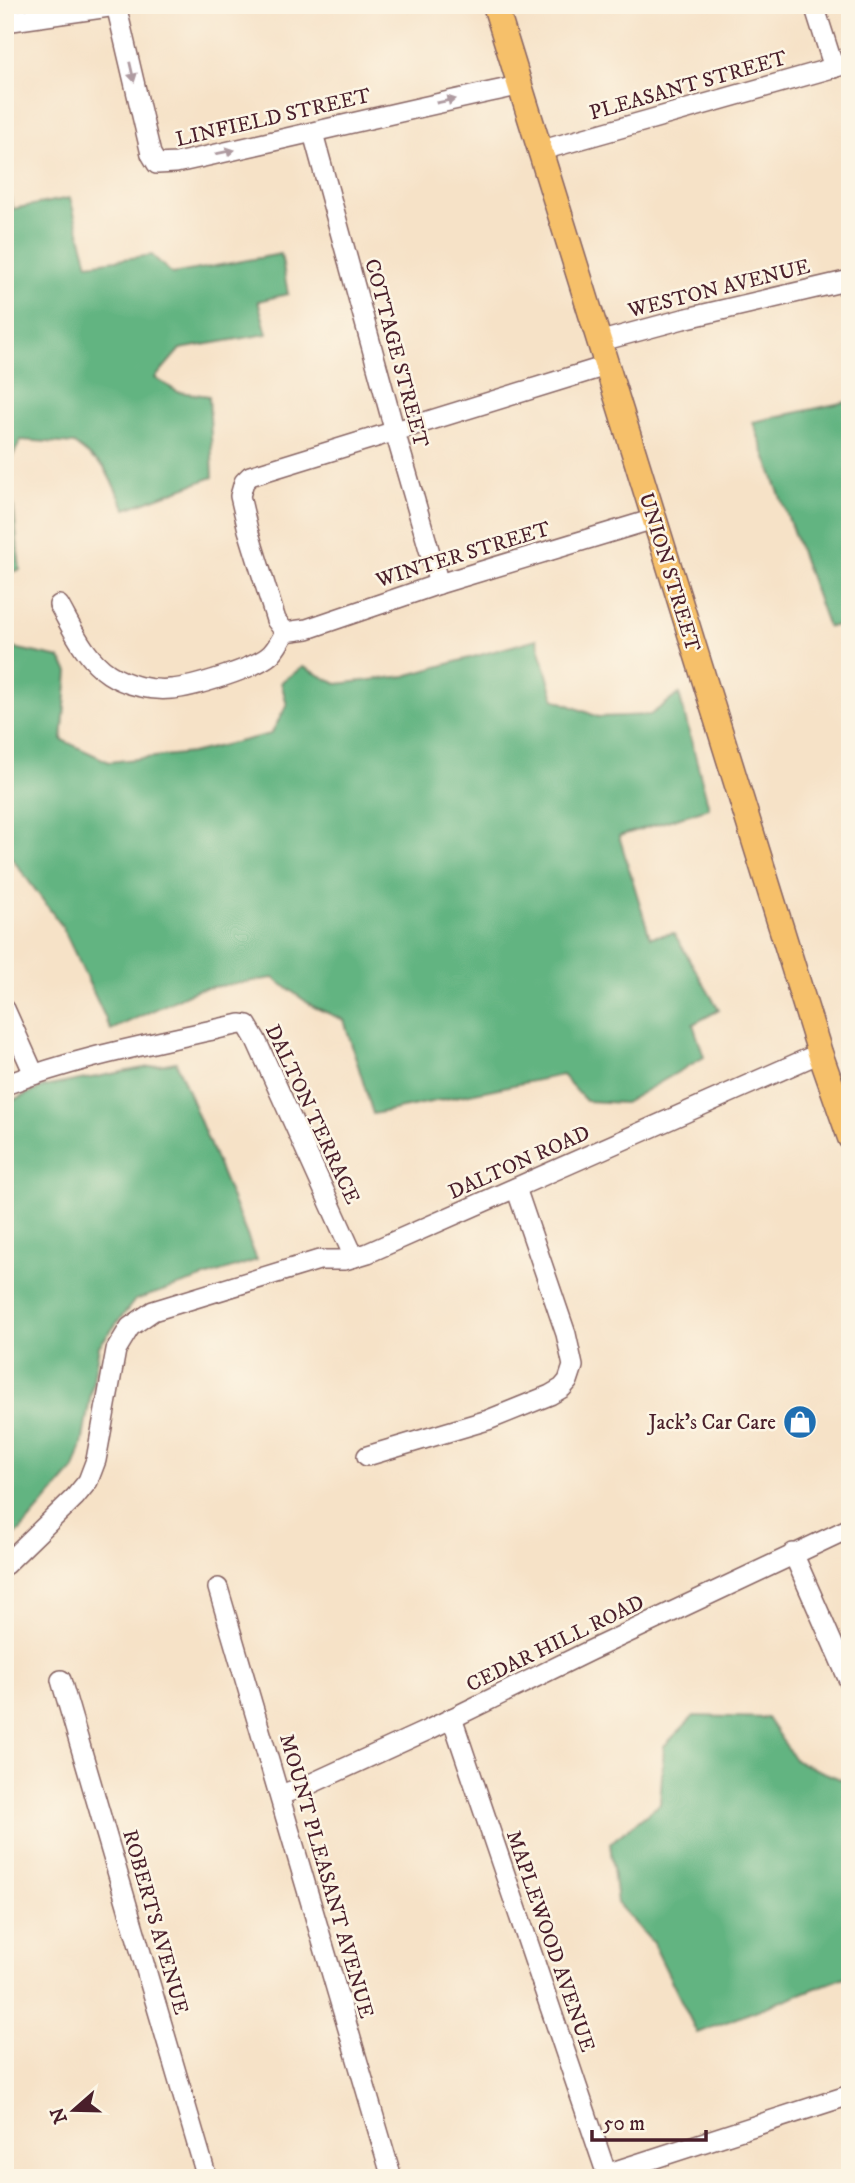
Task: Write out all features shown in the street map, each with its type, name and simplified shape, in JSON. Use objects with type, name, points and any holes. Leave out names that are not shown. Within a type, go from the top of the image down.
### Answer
[{"type":"main road","name":"UNION STREET","points":[[495,5],[820,1053],[850,1138]]},
{"type":"street","points":[[814,5],[842,66]]},
{"type":"street","name":"LINFIELD STREET","points":[[116,6],[151,154],[158,164],[176,163],[519,86]]},
{"type":"street","points":[[5,22],[116,6]]},
{"type":"street","name":"PLEASANT STREET","points":[[539,151],[842,66]]},
{"type":"street","name":"COTTAGE STREET","points":[[313,133],[439,584]]},
{"type":"street","name":"WESTON AVENUE","points":[[285,632],[276,620],[240,496],[244,482],[250,476],[395,430],[602,354],[683,319],[850,279]]},
{"type":"street","name":"WINTER STREET","points":[[285,632],[307,629],[439,584],[654,519]]},
{"type":"street","points":[[59,605],[96,664],[121,680],[152,689],[172,690],[254,665],[270,656],[285,632]]},
{"type":"street","points":[[5,1009],[34,1074]]},
{"type":"street","name":"DALTON TERRACE","points":[[5,1085],[100,1055],[240,1024],[247,1025],[354,1257]]},
{"type":"street","name":"DALTON ROAD","points":[[5,1565],[88,1481],[96,1460],[113,1359],[125,1334],[137,1320],[153,1311],[319,1260],[354,1257],[820,1053]]},
{"type":"street","points":[[367,1456],[488,1420],[550,1395],[568,1381],[573,1366],[566,1334],[516,1188]]},
{"type":"street","name":"CEDAR HILL ROAD","points":[[280,1795],[308,1785],[452,1718],[850,1528]]},
{"type":"street","points":[[793,1553],[850,1683]]},
{"type":"street","name":"MOUNT PLEASANT AVENUE","points":[[218,1588],[392,2178]]},
{"type":"street","name":"ROBERTS AVENUE","points":[[61,1679],[207,2178]]},
{"type":"street","name":"MAPLEWOOD AVENUE","points":[[452,1718],[607,2176]]},
{"type":"street","points":[[607,2176],[850,2095]]},
{"type":"green space","points":[[5,165],[12,209],[70,198],[88,264],[152,255],[172,274],[281,254],[288,294],[258,301],[267,334],[180,349],[155,378],[178,392],[209,396],[213,477],[126,509],[104,467],[74,444],[21,440],[9,463],[20,570],[5,573]]},
{"type":"green space","points":[[850,401],[850,624],[828,627],[753,422]]},
{"type":"green space","points":[[537,639],[554,699],[598,717],[650,715],[679,694],[709,808],[619,836],[650,937],[674,933],[719,1010],[693,1024],[704,1057],[624,1103],[586,1101],[562,1075],[373,1114],[344,1020],[314,1007],[273,978],[199,989],[111,1030],[62,926],[5,849],[5,646],[60,658],[68,672],[62,740],[109,762],[191,753],[271,734],[287,705],[281,682],[303,667],[337,684],[405,676]]},
{"type":"green space","points":[[176,1062],[257,1260],[135,1300],[99,1346],[82,1445],[74,1469],[5,1545],[5,1104],[43,1087]]},
{"type":"green space","points":[[694,1716],[767,1718],[796,1761],[850,1783],[850,1975],[697,2033],[653,1943],[617,1903],[610,1843],[660,1804],[664,1746]]},
{"type":"place","name":"Jack's Car Care","points":[[800,1422]]}]
